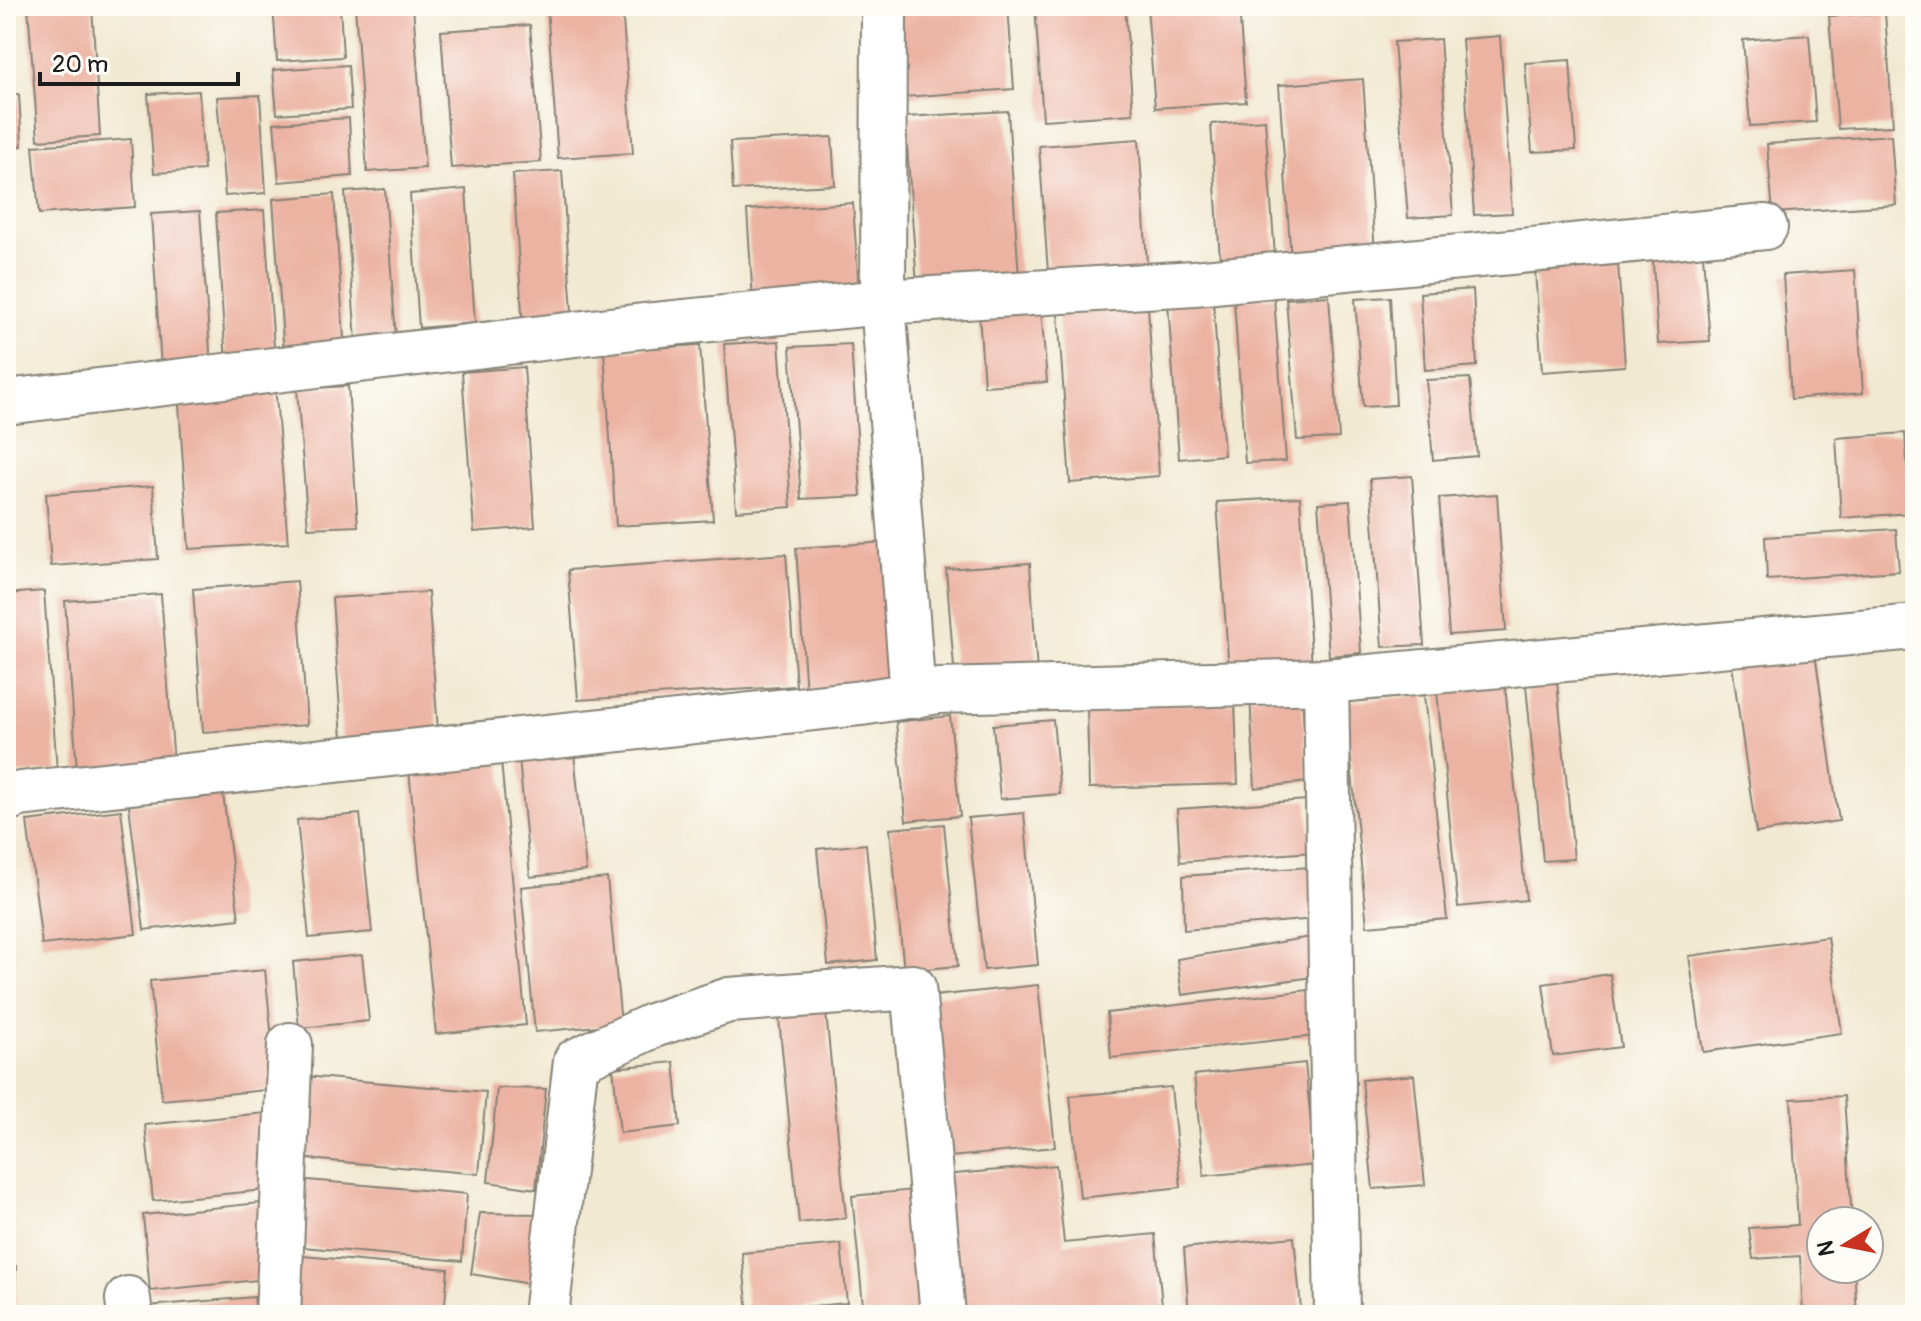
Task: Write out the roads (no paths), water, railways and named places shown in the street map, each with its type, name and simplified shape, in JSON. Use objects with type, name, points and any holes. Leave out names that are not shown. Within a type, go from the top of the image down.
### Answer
[{"type":"street","points":[[884,6],[883,302],[913,696]]},
{"type":"street","points":[[6,402],[643,326],[883,302],[1194,283],[1765,227]]},
{"type":"street","points":[[6,799],[20,794],[939,691],[1326,681],[1915,627]]},
{"type":"street","points":[[1326,681],[1337,1315]]},
{"type":"street","points":[[546,1315],[576,1061],[654,1025],[729,1000],[913,987],[943,1315]]},
{"type":"street","points":[[278,1315],[290,1045]]}]
